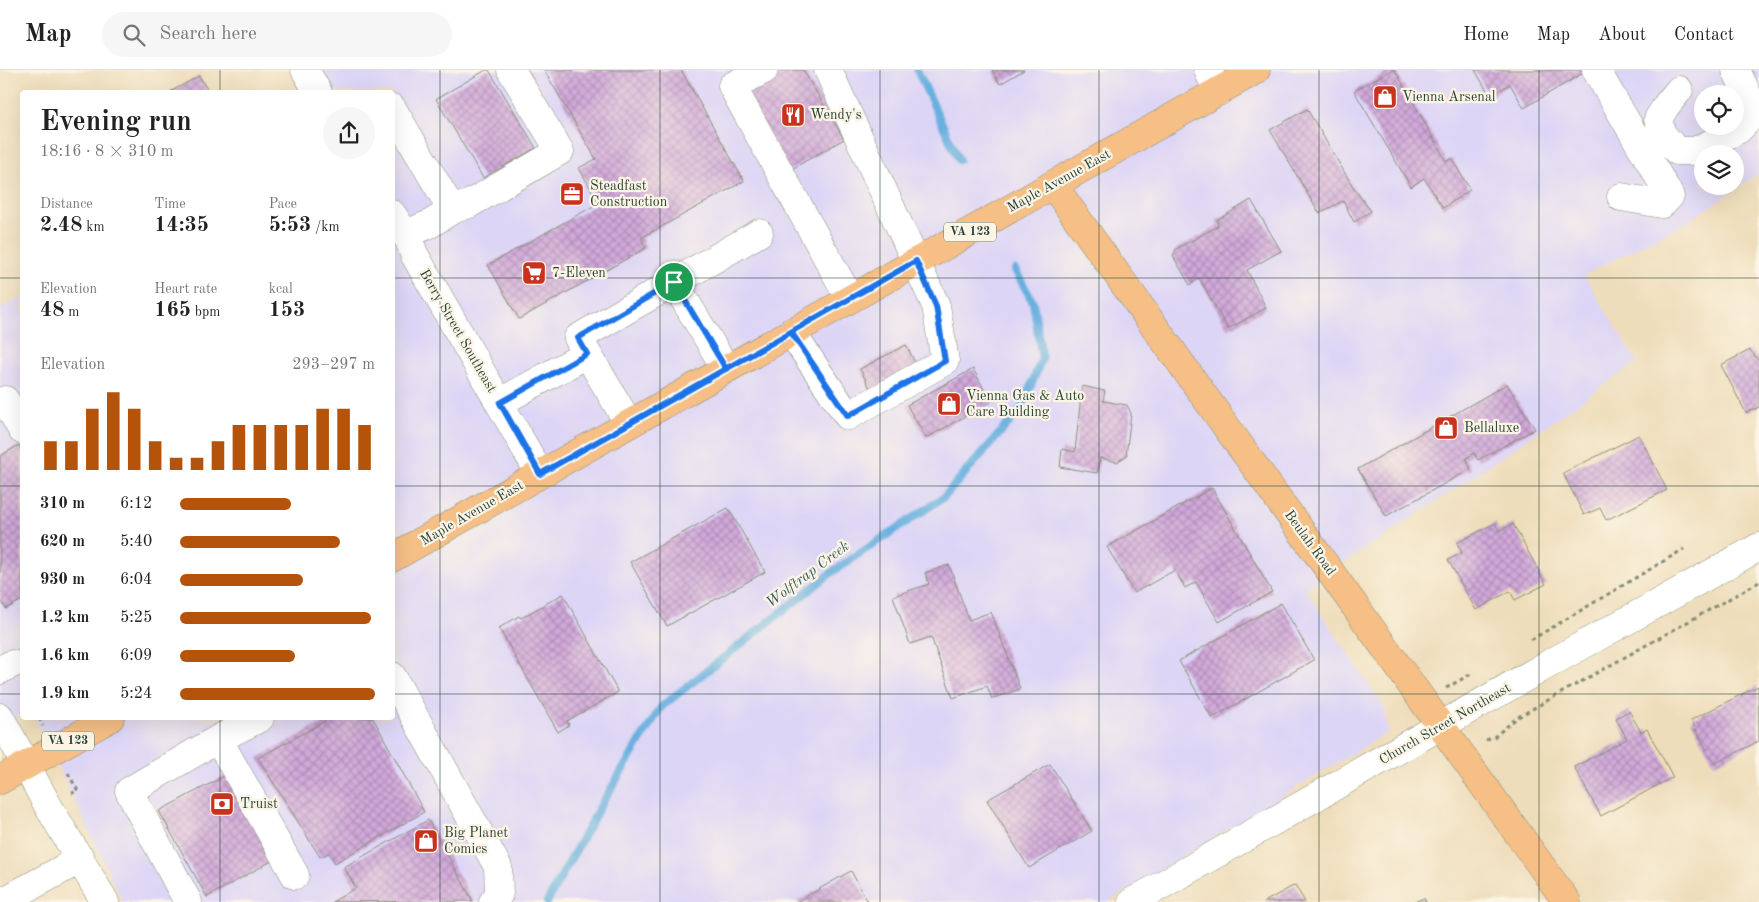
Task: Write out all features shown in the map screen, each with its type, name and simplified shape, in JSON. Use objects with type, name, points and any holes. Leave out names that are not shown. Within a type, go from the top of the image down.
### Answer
[{"type":"main road","name":"Maple Avenue East","points":[[395,556],[1053,185],[1213,81],[1256,70]]},
{"type":"main road","name":"Beulah Road","points":[[1053,185],[1567,902]]},
{"type":"main road","name":"VA 123","points":[[0,780],[106,720]]},
{"type":"street","points":[[305,70],[317,90]]},
{"type":"street","points":[[399,224],[430,224],[452,210],[471,203],[560,151],[511,70]]},
{"type":"street","points":[[764,70],[732,86],[850,299]]},
{"type":"street","points":[[791,332],[848,416],[945,361],[936,306],[828,70]]},
{"type":"street","points":[[1596,70],[1670,196],[1662,204],[1621,197]]},
{"type":"street","points":[[1679,90],[1658,119],[1662,134],[1677,151],[1695,151],[1738,130],[1751,117],[1751,102],[1736,70]]},
{"type":"street","points":[[395,113],[452,210]]},
{"type":"street","name":"Berry Street Southeast","points":[[399,224],[409,240],[414,254],[540,474]]},
{"type":"street","points":[[629,424],[578,338],[759,233]]},
{"type":"street","points":[[674,282],[726,369]]},
{"type":"street","points":[[500,403],[587,354]]},
{"type":"street","points":[[5,400],[20,426]]},
{"type":"street","name":"Church Street Northeast","points":[[1132,902],[1547,665],[1759,547]]},
{"type":"street","points":[[395,681],[498,867],[499,894],[493,902]]},
{"type":"street","points":[[0,717],[26,766],[105,902]]},
{"type":"street","points":[[188,902],[129,791],[218,739],[256,720]]},
{"type":"street","points":[[218,739],[295,875]]},
{"type":"street","points":[[2,902],[81,859]]},
{"type":"path","points":[[1526,643],[1684,549]]},
{"type":"path","points":[[1486,740],[1494,737],[1518,718],[1759,582]]},
{"type":"path","points":[[1445,688],[1479,670]]},
{"type":"shaded area","points":[[305,70],[1759,70],[1759,173],[1744,183],[1744,145],[1694,145],[1694,195],[1727,195],[1689,221],[1584,275],[1637,362],[1477,474],[1305,589],[1385,709],[1388,732],[1108,902],[123,902],[36,720],[395,720],[395,90],[317,90]]},
{"type":"shaded area","points":[[20,298],[20,715],[0,726],[0,309]]},
{"type":"building","points":[[489,70],[536,148],[483,178],[436,99]]},
{"type":"building","points":[[544,70],[681,70],[744,181],[641,238],[646,248],[519,319],[488,265],[599,203],[579,168],[596,159]]},
{"type":"building","name":"Wendy's","points":[[778,70],[803,70],[844,139],[790,170],[743,90]]},
{"type":"building","points":[[992,70],[1024,70],[1000,84]]},
{"type":"building","points":[[1391,70],[1395,70],[1446,161],[1452,159],[1470,190],[1443,208],[1424,178],[1411,187],[1354,91]]},
{"type":"building","points":[[1475,70],[1588,70],[1524,108],[1510,84],[1490,96]]},
{"type":"building","points":[[199,76],[208,90],[174,90]]},
{"type":"building","points":[[1307,109],[1355,190],[1371,211],[1354,222],[1343,201],[1319,213],[1270,130]]},
{"type":"building","points":[[1251,200],[1281,251],[1247,270],[1266,308],[1228,329],[1199,278],[1190,285],[1173,256],[1176,249],[1218,226],[1217,220]]},
{"type":"building","points":[[906,345],[918,368],[872,392],[860,369]]},
{"type":"building","points":[[1750,350],[1759,361],[1759,407],[1746,413],[1721,365]]},
{"type":"building","name":"Vienna Gas & Auto Care Building","points":[[973,369],[991,402],[926,438],[907,405]]},
{"type":"building","points":[[1507,384],[1535,429],[1478,460],[1474,453],[1466,458],[1471,469],[1386,516],[1358,469]]},
{"type":"building","points":[[1082,386],[1105,391],[1103,401],[1127,405],[1131,413],[1126,456],[1117,462],[1100,458],[1097,473],[1060,467],[1062,449],[1075,452]]},
{"type":"building","points":[[1639,435],[1667,490],[1606,520],[1600,508],[1584,515],[1563,473]]},
{"type":"building","points":[[19,445],[20,601],[6,609],[0,599],[0,456]]},
{"type":"building","points":[[1212,488],[1272,592],[1219,622],[1196,582],[1185,588],[1175,570],[1134,593],[1107,547]]},
{"type":"building","points":[[728,508],[765,572],[667,626],[630,562]]},
{"type":"building","points":[[1495,523],[1499,531],[1513,524],[1546,584],[1515,600],[1510,591],[1476,610],[1448,560],[1462,553],[1457,543]]},
{"type":"building","points":[[949,565],[969,620],[991,612],[1020,689],[992,699],[987,686],[953,698],[931,637],[910,644],[893,596],[929,584],[925,573]]},
{"type":"building","points":[[563,594],[618,692],[567,721],[569,725],[558,732],[499,628]]},
{"type":"building","points":[[1281,603],[1314,660],[1212,718],[1179,661]]},
{"type":"building","points":[[1758,686],[1759,741],[1714,764],[1691,720]]},
{"type":"building","points":[[1629,711],[1641,732],[1647,729],[1673,777],[1601,816],[1574,767],[1627,739],[1616,718]]},
{"type":"building","points":[[327,720],[374,720],[424,812],[335,863],[329,853],[320,857],[258,758]]},
{"type":"building","points":[[1050,764],[1092,831],[1029,868],[987,800]]},
{"type":"building","points":[[230,773],[277,858],[207,897],[159,811]]},
{"type":"building","points":[[428,820],[473,901],[332,902],[356,888],[344,867]]},
{"type":"building","points":[[851,871],[868,902],[796,902]]},
{"type":"building","points":[[1295,885],[1305,902],[1264,902]]},
{"type":"building","points":[[1424,898],[1426,902],[1414,902]]},
{"type":"waterway","name":"Wolftrap Creek","points":[[917,70],[959,160]]},
{"type":"waterway","name":"Wolftrap Creek","points":[[547,902],[598,810],[661,707],[835,570],[944,497],[1022,408],[1042,358],[1033,302],[1015,270]]},
{"type":"place","name":"Vienna Arsenal","points":[[1385,97]]},
{"type":"place","name":"Wendy's","points":[[793,115]]},
{"type":"place","name":"Steadfast Construction","points":[[572,194]]},
{"type":"place","name":"7-Eleven","points":[[534,273]]},
{"type":"place","name":"Vienna Gas & Auto Care Building","points":[[949,404]]},
{"type":"place","name":"Bellaluxe","points":[[1446,428]]},
{"type":"place","name":"Truist","points":[[222,804]]},
{"type":"place","name":"Big Planet Comics","points":[[426,841]]},
{"type":"route","points":[[674,282],[578,338],[587,354],[500,403],[540,474],[791,332],[916,261],[936,306],[945,361],[848,416],[791,332],[726,369],[674,282]]}]
